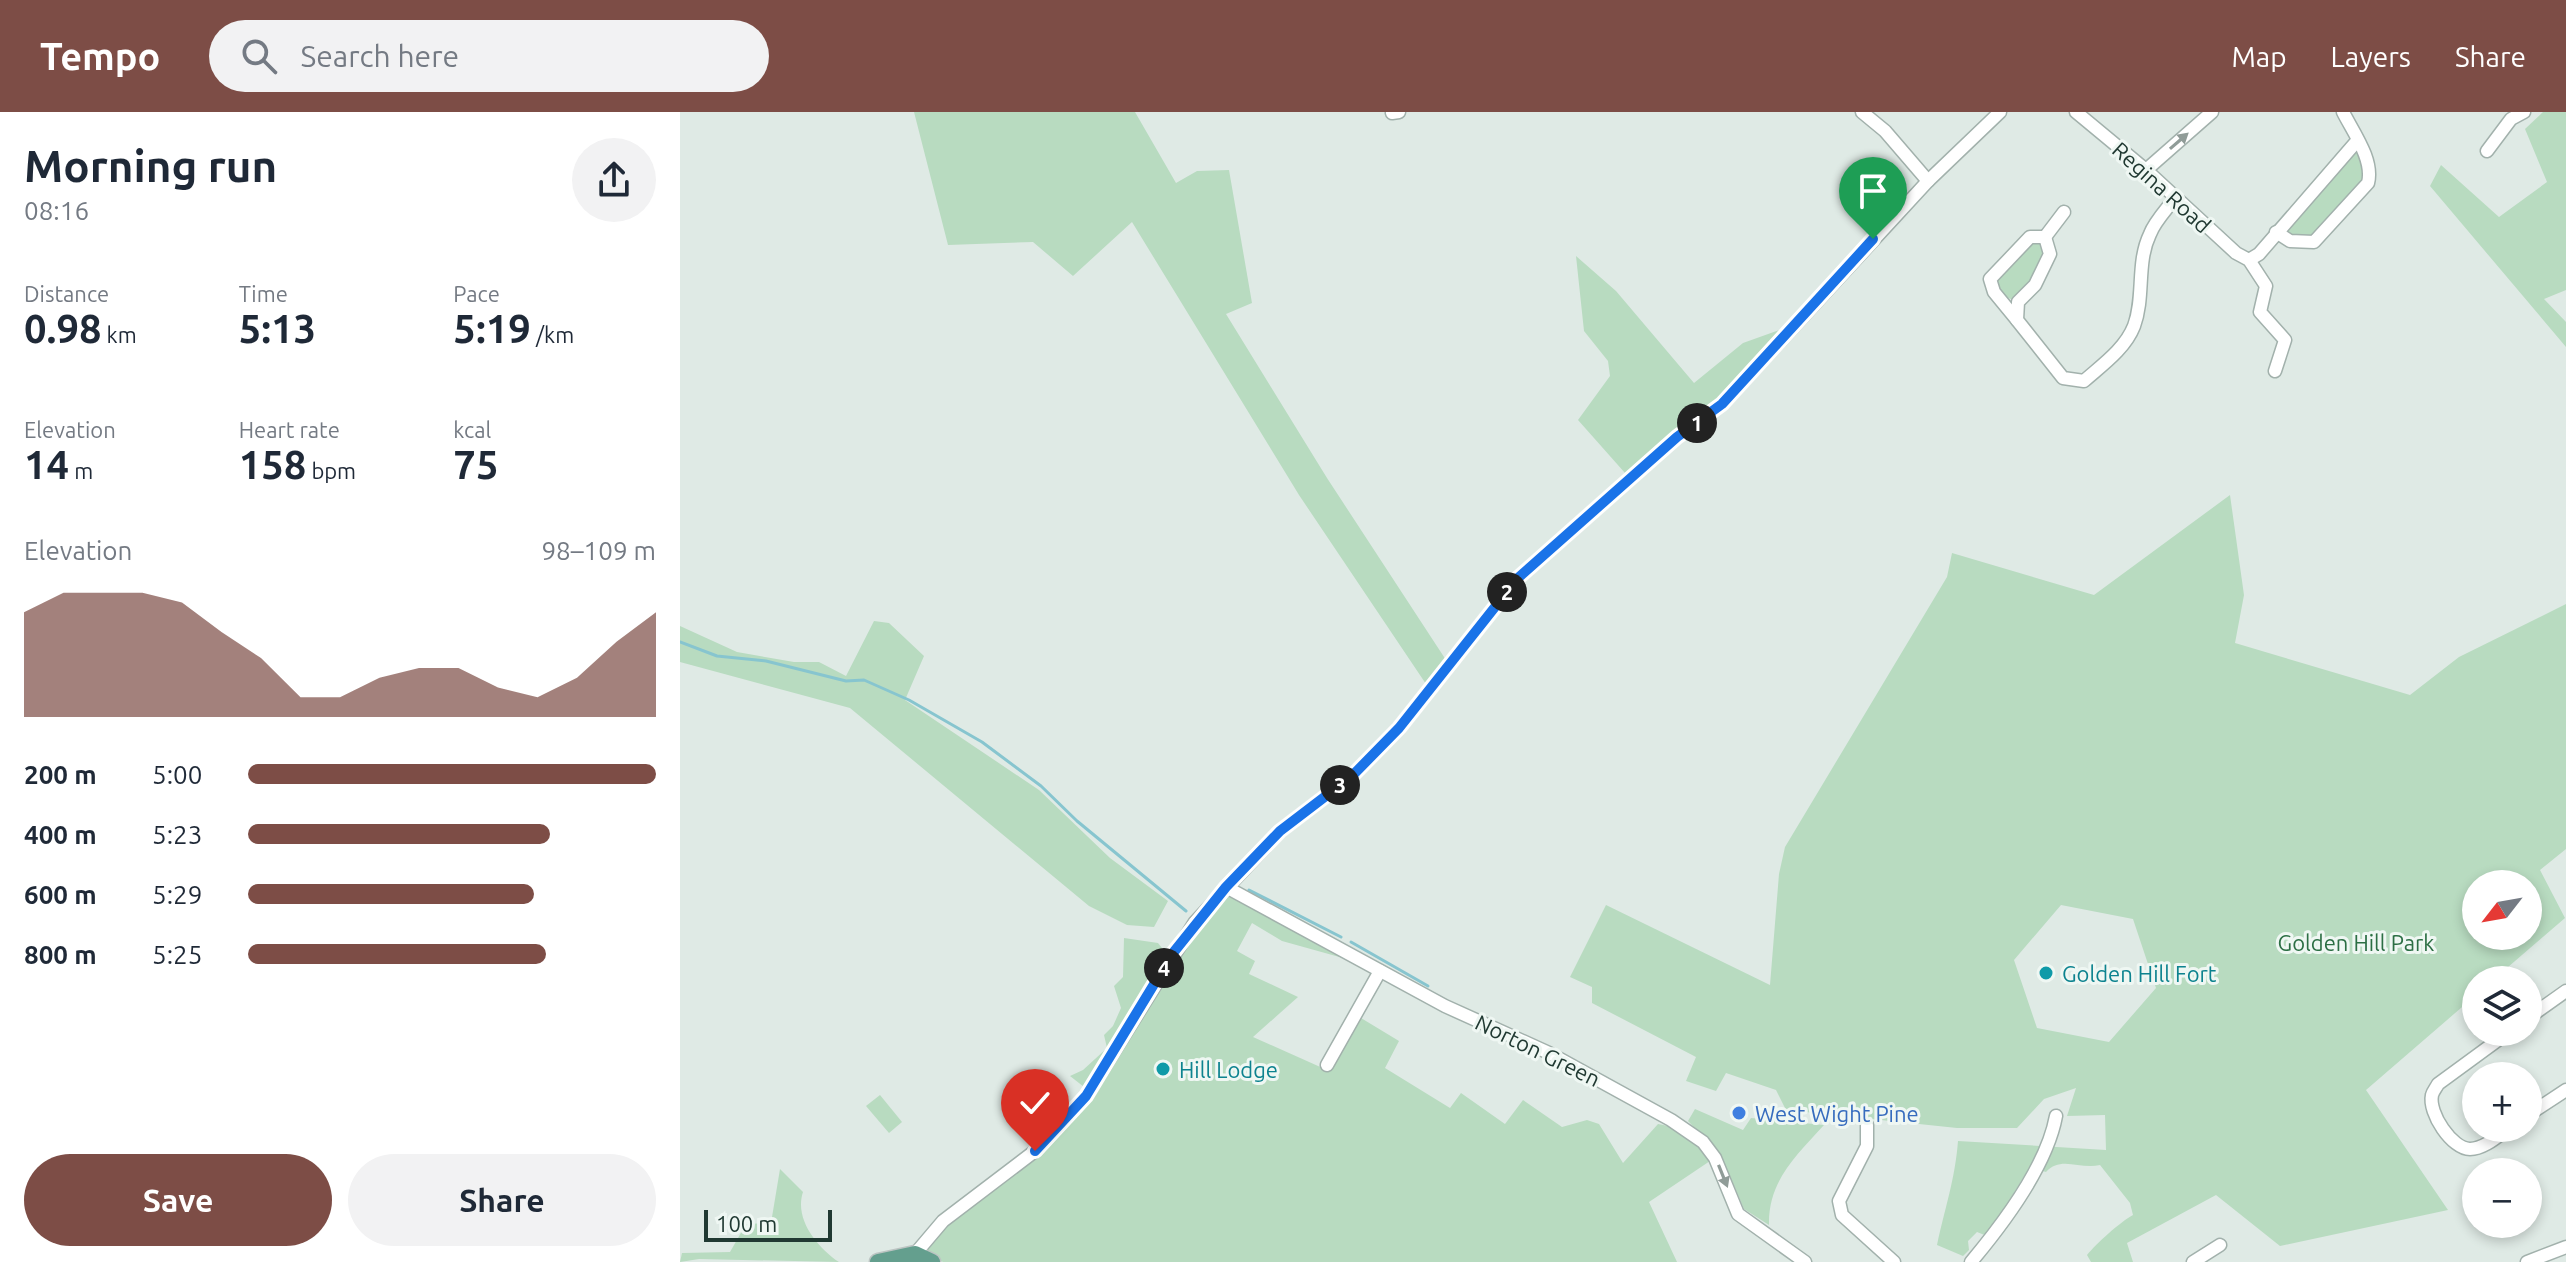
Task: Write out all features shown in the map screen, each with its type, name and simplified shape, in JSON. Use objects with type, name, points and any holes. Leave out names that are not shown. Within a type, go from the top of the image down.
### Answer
[{"type":"main road","points":[[878,1262],[915,1254],[932,1262]]},
{"type":"street","points":[[1392,113],[1399,112]]},
{"type":"street","points":[[1862,112],[1885,131],[1928,181]]},
{"type":"street","points":[[915,1254],[943,1221],[1035,1151],[1086,1096],[1173,953],[1226,887],[1280,831],[1352,776],[1399,728],[1518,578],[1677,437],[1722,404],[1984,117],[2000,112]]},
{"type":"street","name":"Regina Road","points":[[2076,112],[2146,170],[2236,253],[2249,260]]},
{"type":"street","points":[[2146,170],[2212,112]]},
{"type":"street","points":[[2276,232],[2290,241],[2314,242],[2368,183],[2370,175],[2343,112]]},
{"type":"street","points":[[2487,151],[2511,119],[2524,112]]},
{"type":"street","points":[[2275,371],[2290,337],[2260,312],[2266,286],[2249,260],[2259,254],[2357,141]]},
{"type":"street","points":[[2045,237],[2030,237],[1990,279],[1994,292],[2063,378],[2084,381],[2116,353],[2134,327],[2141,293],[2142,262],[2150,233],[2175,198]]},
{"type":"street","points":[[2045,237],[2064,212]]},
{"type":"street","points":[[2017,320],[2018,302],[2035,285],[2050,254],[2045,237]]},
{"type":"street","name":"Norton Green","points":[[1226,887],[1445,1006],[1549,1053],[1671,1120],[1703,1142],[1715,1158],[1738,1214],[1805,1262]]},
{"type":"street","points":[[1327,1065],[1380,971]]},
{"type":"street","points":[[2542,1008],[2566,991]]},
{"type":"street","points":[[2468,1062],[2490,1046]]},
{"type":"street","points":[[2462,1066],[2438,1084],[2432,1095],[2433,1108],[2454,1144],[2466,1149],[2480,1148],[2489,1142]]},
{"type":"street","points":[[2542,1106],[2566,1090]]},
{"type":"street","points":[[1971,1262],[2007,1215],[2052,1136],[2056,1116]]},
{"type":"street","points":[[1867,1125],[1867,1146],[1839,1201],[1842,1215],[1894,1262]]},
{"type":"street","points":[[2193,1262],[2220,1245]]},
{"type":"street","points":[[2532,1261],[2566,1247]]},
{"type":"green space","points":[[914,112],[1135,112],[1176,183],[1197,171],[1229,170],[1252,303],[1226,314],[1327,478],[1446,660],[1426,684],[1299,495],[1132,222],[1073,276],[1033,242],[948,245]]},
{"type":"green space","points":[[2543,112],[2566,112],[2566,290],[2544,299],[2566,322],[2566,347],[2430,186],[2441,165],[2499,217],[2547,182],[2525,129]]},
{"type":"green space","points":[[2355,151],[2361,154],[2366,178],[2307,241],[2285,233]]},
{"type":"green space","points":[[2030,237],[2045,237],[2050,254],[2018,302],[1994,292],[1990,279]]},
{"type":"green space","points":[[1576,256],[1616,291],[1694,383],[1743,343],[1782,329],[1715,401],[1673,431],[1625,473],[1578,420],[1610,376],[1608,361],[1584,331]]},
{"type":"green space","name":"Golden Hill Park","points":[[2230,495],[2244,595],[2235,643],[2410,695],[2459,657],[2566,604],[2566,849],[2540,870],[2462,870],[2462,950],[2528,950],[2509,966],[2462,966],[2462,1007],[2366,1090],[2448,1210],[2280,1246],[2216,1195],[2127,1243],[2133,1262],[2091,1262],[2087,1255],[2091,1250],[2133,1215],[2130,1203],[2100,1165],[2058,1164],[2046,1172],[2030,1167],[1987,1236],[1977,1232],[1968,1241],[1969,1250],[1963,1256],[1937,1245],[1958,1141],[2106,1150],[2105,1115],[2067,1116],[2076,1088],[2044,1099],[2017,1128],[1957,1128],[1786,1110],[1776,1090],[1726,1073],[1716,1091],[1686,1081],[1696,1057],[1592,1003],[1592,987],[1570,977],[1606,905],[1770,985],[1779,874],[1785,847],[1947,577],[1952,553],[2094,595]],"holes":[[[2061,905],[2133,919],[2156,988],[2109,1042],[2037,1028],[2014,960]]]},
{"type":"green space","points":[[874,621],[889,623],[924,656],[905,700],[1039,790],[1110,858],[1168,901],[1154,927],[1127,925],[1089,906],[850,708],[680,662],[680,626],[737,652],[794,662],[819,662],[846,676]]},
{"type":"green space","points":[[2542,874],[2565,918],[2542,938]]},
{"type":"green space","points":[[1231,889],[1346,952],[1343,958],[1282,941],[1252,923],[1237,951],[1255,961],[1249,974],[1298,997],[1253,1037],[1327,1070],[1356,1015],[1399,1041],[1385,1068],[1450,1108],[1461,1093],[1505,1124],[1523,1100],[1562,1127],[1587,1120],[1599,1124],[1623,1163],[1658,1124],[1687,1137],[1710,1161],[1649,1202],[1677,1262],[943,1262],[929,1255],[927,1243],[1093,1094],[1070,1076],[1083,1070],[1107,1048],[1104,1035],[1113,1026],[1121,1008],[1114,986],[1123,977],[1124,938],[1158,943],[1166,953],[1155,972],[1163,980]]},
{"type":"green space","points":[[880,1095],[902,1122],[889,1133],[866,1106]]},
{"type":"green space","points":[[1695,1109],[1743,1130],[1751,1118],[1824,1125],[1794,1159],[1779,1182],[1773,1195],[1769,1225],[1744,1209],[1721,1155],[1688,1121]]},
{"type":"green space","points":[[780,1169],[803,1192],[802,1212],[809,1232],[839,1262],[699,1259],[680,1262],[682,1253],[730,1252],[746,1224],[771,1223]]},
{"type":"waterway","points":[[680,642],[717,656],[766,661],[846,681],[864,680],[909,700],[982,742],[1041,786],[1077,821],[1186,911]]},
{"type":"waterway","points":[[1249,890],[1341,937]]},
{"type":"waterway","points":[[1351,942],[1428,986]]},
{"type":"place","name":"Golden Hill Fort","points":[[2046,973]]},
{"type":"place","name":"Hill Lodge","points":[[1163,1069]]},
{"type":"place","name":"West Wight Pine","points":[[1739,1113]]},
{"type":"route","points":[[1035,1151],[1086,1096],[1173,953],[1226,887],[1280,831],[1352,776],[1399,728],[1518,578],[1617,488],[1722,404],[1873,239]]}]
